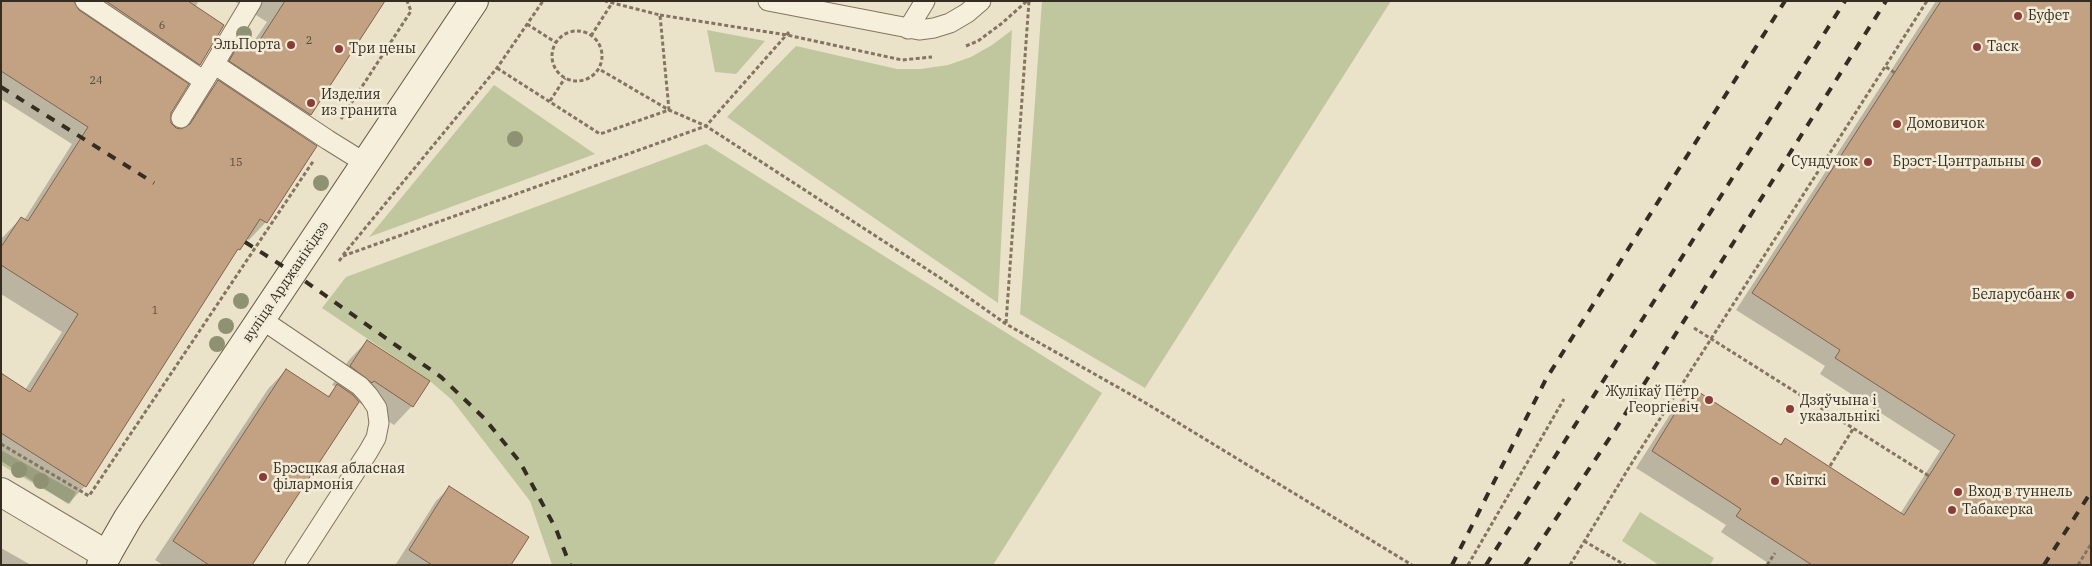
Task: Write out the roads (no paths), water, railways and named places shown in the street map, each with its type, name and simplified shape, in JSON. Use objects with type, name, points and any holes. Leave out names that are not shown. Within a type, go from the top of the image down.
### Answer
[{"type":"main road","name":"вуліца Арджанікідзэ","points":[[104,560],[128,518],[474,1]]},
{"type":"main road","points":[[1,492],[104,560]]},
{"type":"lane","points":[[85,1],[204,81]]},
{"type":"lane","points":[[182,118],[252,1]]},
{"type":"lane","points":[[768,1],[908,29],[926,29],[950,23],[963,16],[980,1]]},
{"type":"lane","points":[[848,17],[859,1]]},
{"type":"lane","points":[[908,29],[925,1]]},
{"type":"lane","points":[[214,64],[365,163]]},
{"type":"lane","points":[[261,319],[360,386],[377,408],[380,423],[376,438],[368,452],[295,565]]},
{"type":"railway","points":[[1452,565],[1546,379],[1785,1]]},
{"type":"railway","points":[[1486,565],[1845,1]]},
{"type":"railway","points":[[1525,565],[1615,430],[1886,1]]},
{"type":"railway","points":[[1,87],[154,183]]},
{"type":"railway","points":[[245,242],[292,272],[441,377],[484,418],[520,462],[556,529],[570,565]]},
{"type":"railway","points":[[2044,565],[2091,492]]},
{"type":"place","name":"Буфет","points":[[2018,16]]},
{"type":"place","name":"ЭльПорта","points":[[291,45]]},
{"type":"place","name":"Таск","points":[[1977,47]]},
{"type":"place","name":"Три цены","points":[[339,49]]},
{"type":"place","name":"Изделия из гранита","points":[[311,103]]},
{"type":"place","name":"Домовичок","points":[[1897,124]]},
{"type":"place","name":"Сундучок","points":[[1868,162]]},
{"type":"place","name":"Брэст-Цэнтральны","points":[[2036,162]]},
{"type":"place","name":"Беларусбанк","points":[[2070,295]]},
{"type":"place","name":"Жулікаў Пётр Георгіевіч","points":[[1709,400]]},
{"type":"place","name":"Дзяўчына і указальнікі","points":[[1790,409]]},
{"type":"place","name":"Брэсцкая абласная філармонія","points":[[263,477]]},
{"type":"place","name":"Квіткі","points":[[1775,481]]},
{"type":"place","name":"Вход в туннель","points":[[1958,492]]},
{"type":"place","name":"Табакерка","points":[[1952,510]]}]
